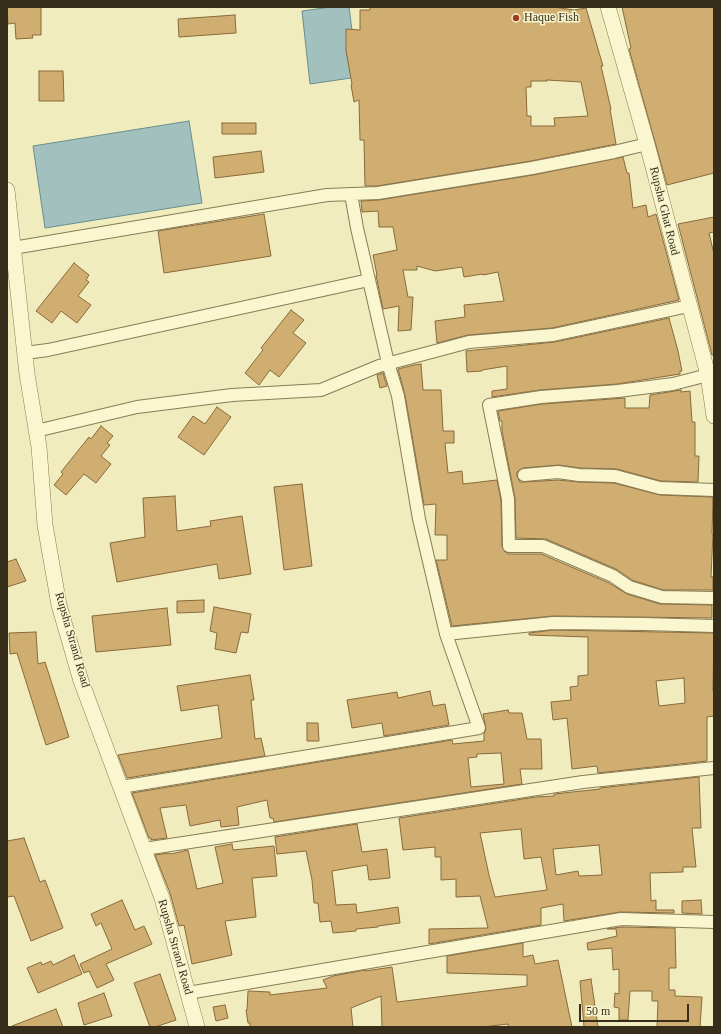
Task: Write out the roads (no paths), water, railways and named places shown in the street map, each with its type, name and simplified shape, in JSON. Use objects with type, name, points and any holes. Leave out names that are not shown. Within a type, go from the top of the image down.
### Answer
[{"type":"street","name":"Rupsha Ghat Road","points":[[605,7],[647,144],[708,375],[714,416]]},
{"type":"street","points":[[14,248],[319,196],[378,193],[532,168],[647,144]]},
{"type":"street","name":"Rupsha Strand Road","points":[[7,190],[25,354],[39,447],[45,525],[59,604],[81,681],[162,898],[197,1027]]},
{"type":"street","points":[[121,787],[479,728],[446,634],[419,519],[398,396],[388,363],[357,228],[351,194]]},
{"type":"street","points":[[25,354],[369,280]]},
{"type":"street","points":[[36,431],[137,407],[232,395],[321,390],[388,363],[469,342],[553,335],[689,306]]},
{"type":"street","points":[[708,375],[673,384],[618,391],[541,397],[489,405],[508,499],[509,546],[543,546],[613,576],[629,587],[662,597],[714,598]]},
{"type":"street","points":[[524,475],[558,472],[579,475],[615,476],[660,488],[714,490]]},
{"type":"street","points":[[446,634],[553,623],[714,626]]},
{"type":"street","points":[[144,849],[583,782],[714,768]]},
{"type":"street","points":[[188,993],[621,919],[714,922]]},
{"type":"water","points":[[331,7],[349,7],[358,77],[310,84],[302,11]]},
{"type":"water","points":[[189,121],[202,203],[45,228],[33,146]]},
{"type":"place","name":"Haque Fish","points":[[516,18]]}]
